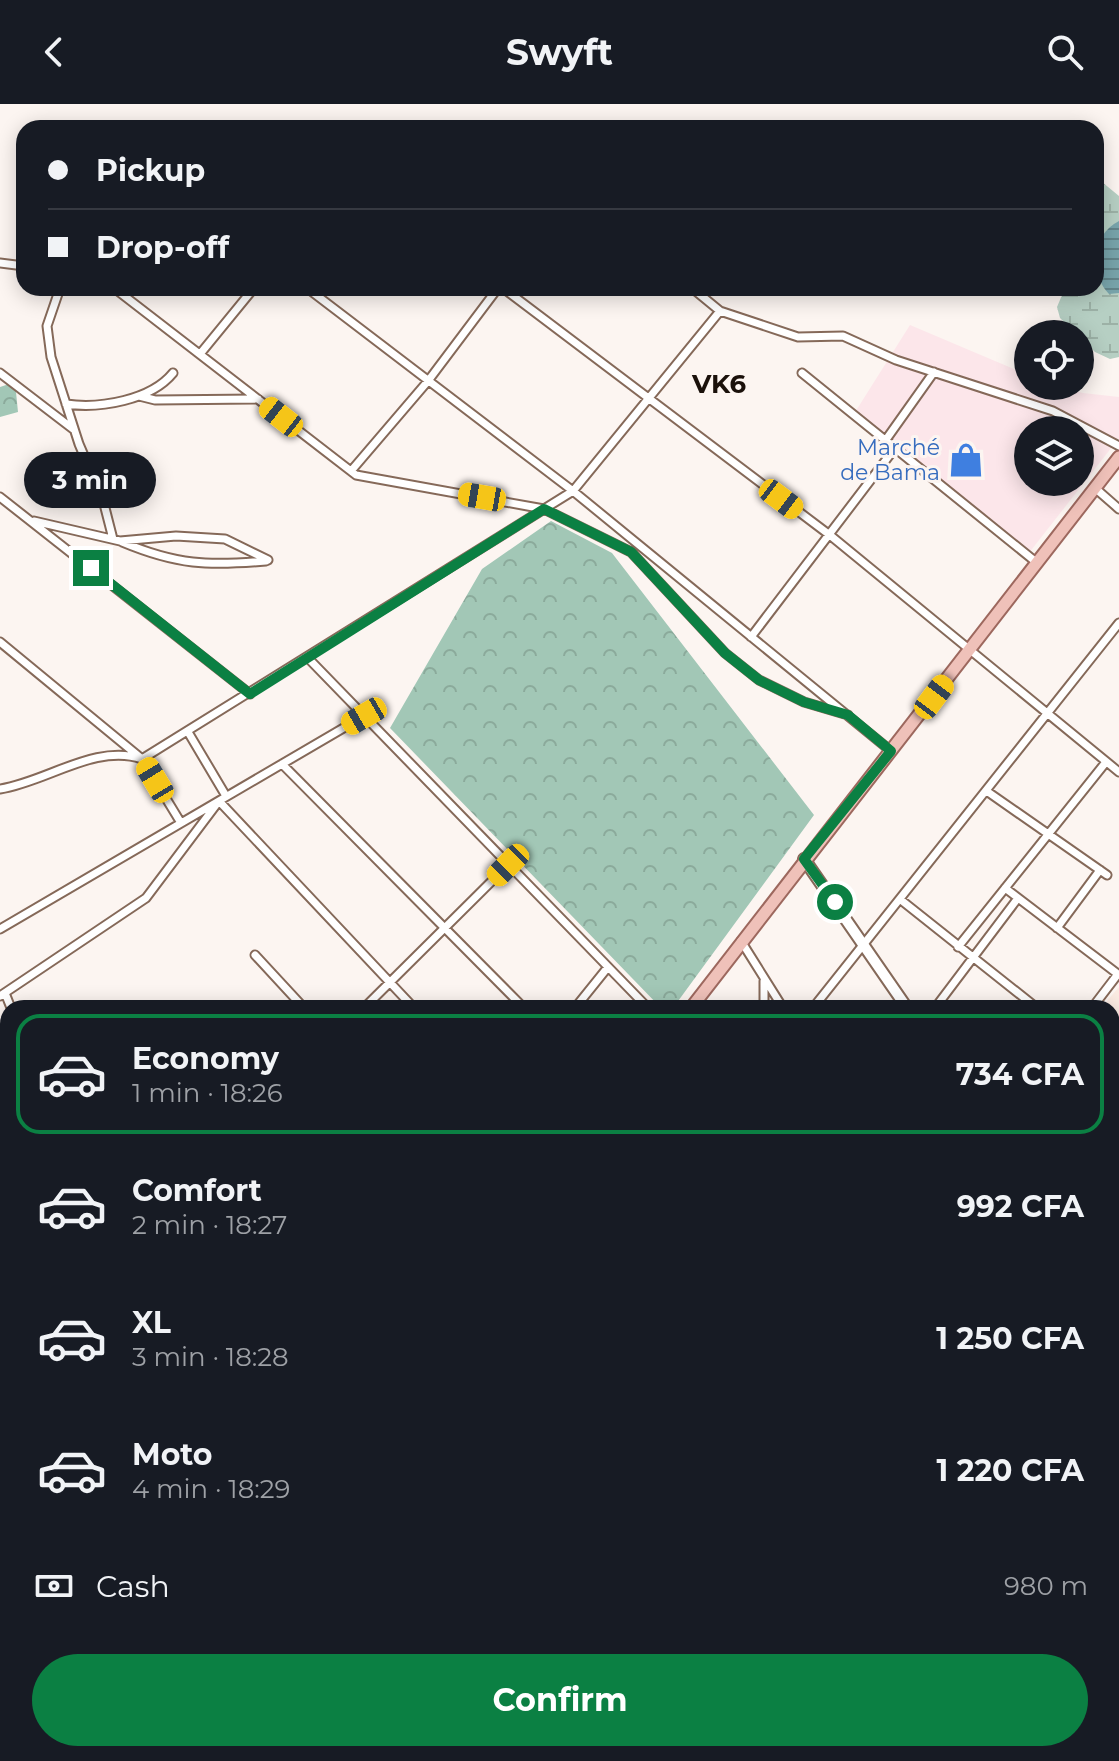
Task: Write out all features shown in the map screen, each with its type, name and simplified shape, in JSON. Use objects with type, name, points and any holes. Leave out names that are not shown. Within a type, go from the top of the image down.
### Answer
[{"type":"main road","points":[[697,1000],[1119,457]]},
{"type":"street","points":[[57,296],[47,326],[51,357],[116,540]]},
{"type":"street","points":[[124,296],[356,475],[544,509],[631,552],[725,653],[759,680],[804,702],[848,715]]},
{"type":"street","points":[[200,354],[247,296]]},
{"type":"street","points":[[317,296],[573,491],[891,751]]},
{"type":"street","points":[[351,471],[495,296]]},
{"type":"street","points":[[511,296],[831,536],[1119,772]]},
{"type":"street","points":[[702,296],[720,311],[798,337],[843,336],[934,372],[1053,411],[1119,446]]},
{"type":"street","points":[[0,789],[29,785],[121,752],[142,759],[573,491],[720,311]]},
{"type":"street","points":[[885,441],[934,372]]},
{"type":"street","points":[[0,373],[75,430]]},
{"type":"street","points":[[139,396],[165,383],[173,373]]},
{"type":"street","points":[[802,373],[1036,562]]},
{"type":"street","points":[[165,383],[175,399]]},
{"type":"street","points":[[66,404],[92,405],[139,396],[258,399]]},
{"type":"street","points":[[751,637],[831,536],[895,448]]},
{"type":"street","points":[[1095,488],[1119,509]]},
{"type":"street","points":[[0,497],[250,694]]},
{"type":"street","points":[[29,519],[116,540],[150,554],[207,566],[268,560],[225,539],[176,536],[116,540]]},
{"type":"street","points":[[820,1000],[988,792],[1119,623]]},
{"type":"street","points":[[0,642],[142,759],[181,823]]},
{"type":"street","points":[[307,657],[640,1000]]},
{"type":"street","points":[[0,929],[364,716]]},
{"type":"street","points":[[188,732],[222,798],[407,1000]]},
{"type":"street","points":[[958,947],[1106,762]]},
{"type":"street","points":[[282,764],[516,1000]]},
{"type":"street","points":[[988,792],[1104,872],[1057,928]]},
{"type":"street","points":[[3,994],[146,898],[222,798]]},
{"type":"street","points":[[804,859],[902,1000]]},
{"type":"street","points":[[372,1000],[508,865]]},
{"type":"street","points":[[1005,888],[1118,974],[1098,1000]]},
{"type":"street","points":[[941,1000],[1018,898]]},
{"type":"street","points":[[901,900],[1027,1000]]},
{"type":"street","points":[[741,941],[778,1000]]},
{"type":"street","points":[[255,955],[297,1000]]},
{"type":"street","points":[[581,1000],[608,967]]},
{"type":"street","points":[[764,979],[764,1000]]},
{"type":"shaded area","name":"Marché de Bama","points":[[910,325],[1014,369],[1014,400],[1094,400],[1094,394],[1119,397],[1119,438],[1094,470],[1094,416],[1014,416],[1014,496],[1074,496],[1025,558],[852,417]]},
{"type":"shaded area","points":[[1119,987],[1119,1000],[1108,1000]]},
{"type":"green space","points":[[1104,184],[1119,196],[1119,357],[1110,359],[1094,351],[1094,320],[1060,318],[1057,307],[1062,296],[1104,296]]},
{"type":"green space","points":[[15,382],[18,412],[0,417],[0,387]]},
{"type":"green space","points":[[551,521],[612,553],[814,815],[679,1000],[653,1000],[390,728],[482,569]]},
{"type":"water","points":[[1119,221],[1119,293],[1109,294],[1104,286],[1104,234]]},
{"type":"place","name":"Marché de Bama","points":[[966,460]]},
{"type":"district","name":"VK6","points":[[719,384]]},
{"type":"route","points":[[91,568],[250,694],[544,509],[631,552],[725,653],[759,680],[804,702],[848,715],[891,751],[804,859],[835,902]]}]
